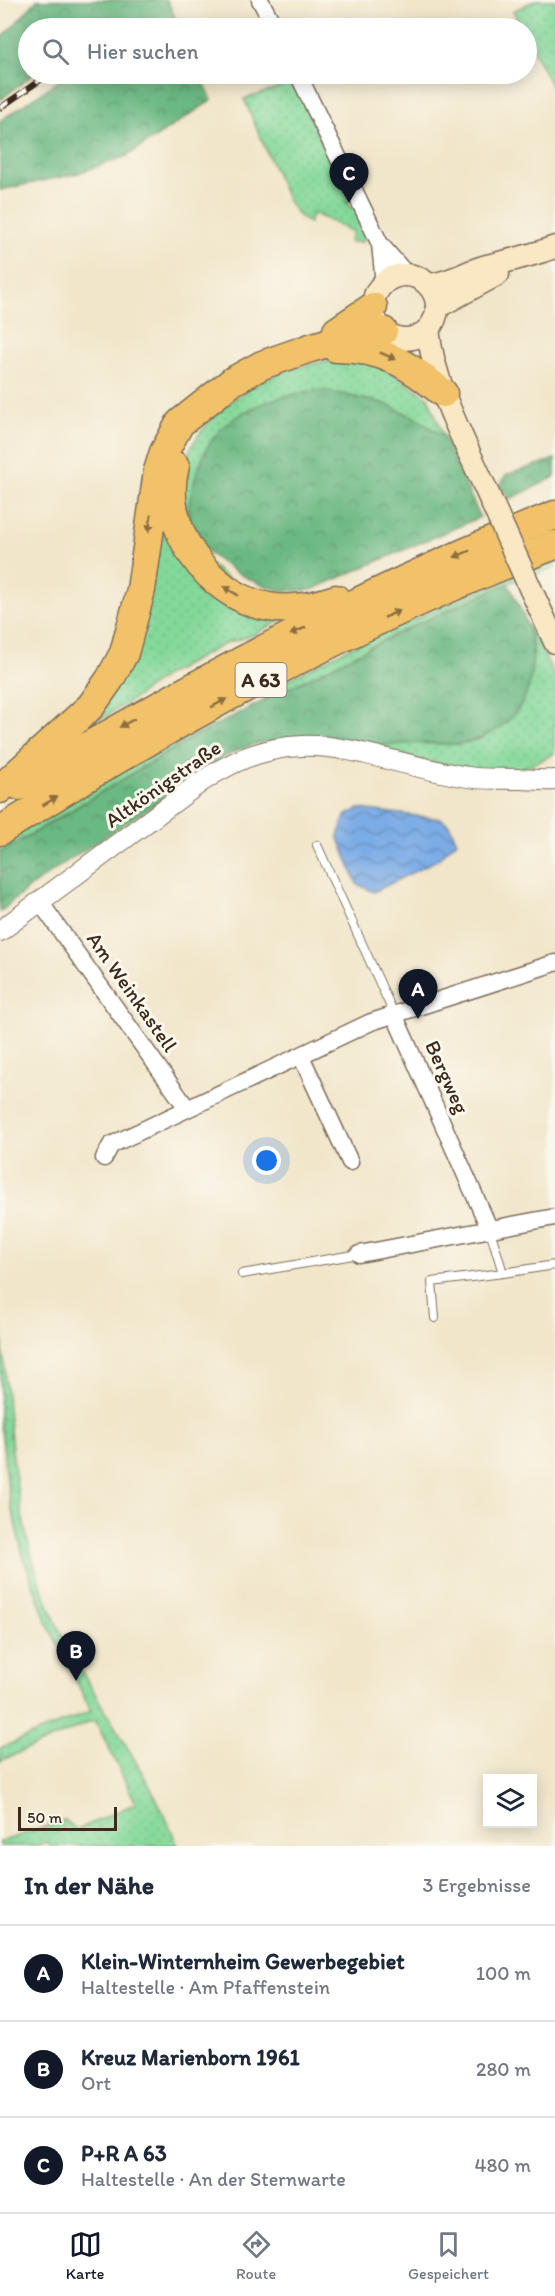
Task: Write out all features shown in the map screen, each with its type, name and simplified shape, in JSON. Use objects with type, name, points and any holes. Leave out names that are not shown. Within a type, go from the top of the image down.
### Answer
[{"type":"highway","points":[[0,789],[91,706],[115,670],[133,624],[141,590],[158,471],[172,433],[180,423],[233,381],[262,365],[310,348],[386,315]]},
{"type":"highway","points":[[310,348],[359,348],[378,352],[419,373],[443,393]]},
{"type":"highway","points":[[192,413],[174,471],[172,505],[181,534],[190,550],[203,568],[224,587],[251,602],[288,609],[312,606],[407,577]]},
{"type":"highway","name":"A 63","points":[[0,798],[123,725],[254,653],[407,577],[555,515]]},
{"type":"highway","name":"A 63","points":[[0,831],[133,751],[267,677],[415,603],[555,545]]},
{"type":"main road","points":[[428,285],[446,282],[485,267],[520,260],[555,247]]},
{"type":"main road","points":[[437,308],[520,260]]},
{"type":"main road","points":[[386,315],[418,337],[428,330],[435,320],[437,308],[435,296],[428,285],[419,278],[407,275],[395,277],[386,315],[443,393]]},
{"type":"main road","points":[[428,330],[431,352],[443,393],[555,642]]},
{"type":"street","points":[[260,0],[270,18]]},
{"type":"street","points":[[303,84],[380,244],[407,275]]},
{"type":"street","points":[[380,244],[386,315]]},
{"type":"street","name":"Altkönigstraße","points":[[0,931],[217,771],[244,757],[276,747],[320,744],[471,778],[555,780]]},
{"type":"street","name":"Altkönigstraße","points":[[519,778],[555,766]]},
{"type":"street","name":"Am Weinkastell","points":[[47,897],[187,1108]]},
{"type":"street","points":[[104,1158],[111,1145],[371,1022],[555,963]]},
{"type":"street","name":"Bergweg","points":[[394,1014],[490,1230]]},
{"type":"street","points":[[301,1056],[350,1162]]},
{"type":"street","points":[[360,1254],[555,1217]]},
{"type":"lane","name":"Bergweg","points":[[317,844],[394,1014]]},
{"type":"lane","points":[[490,1230],[503,1273]]},
{"type":"lane","points":[[242,1274],[360,1254]]},
{"type":"lane","points":[[435,1318],[432,1282],[555,1265]]},
{"type":"green space","points":[[37,0],[167,0],[175,18],[110,18],[109,16],[106,18],[20,18]]},
{"type":"green space","points":[[536,0],[555,0],[555,93],[537,58],[537,18],[517,18],[513,11]]},
{"type":"green space","points":[[18,21],[18,84],[21,84],[0,100],[0,40]]},
{"type":"green space","points":[[54,84],[205,84],[212,100],[127,156],[75,174],[0,190],[0,121]]},
{"type":"green space","points":[[294,84],[350,201],[347,203],[350,207],[357,208],[367,232],[363,242],[349,242],[353,232],[313,213],[309,223],[299,216],[288,201],[244,99]]},
{"type":"green space","points":[[340,358],[371,359],[428,397],[444,437],[416,418],[189,518],[181,491],[183,467],[202,431],[216,415],[250,388],[269,378],[299,367]]},
{"type":"green space","points":[[322,390],[383,403],[416,418],[444,437],[480,517],[311,590],[279,590],[237,573],[210,554],[200,542],[192,529],[189,516],[193,485],[207,449],[225,425],[271,400]]},
{"type":"green space","points":[[555,459],[555,477],[510,499],[500,486],[506,475]]},
{"type":"green space","points":[[158,494],[175,538],[282,620],[251,636],[226,643],[165,676],[132,700],[80,732],[91,714]]},
{"type":"green space","points":[[555,557],[555,568],[508,583],[262,701],[281,683],[351,647]]},
{"type":"green space","points":[[508,583],[526,623],[533,661],[523,701],[509,719],[491,733],[470,742],[455,744],[372,745],[292,740],[246,747],[208,767],[54,870],[0,912],[0,853],[200,733],[402,631]]},
{"type":"green space","points":[[529,624],[555,677],[554,754],[517,772],[455,768],[347,743],[457,744],[534,654]]},
{"type":"green space","points":[[200,733],[0,853],[0,844],[174,739]]},
{"type":"green space","points":[[1,1319],[15,1474],[21,1512],[41,1586],[70,1650],[151,1789],[178,1846],[50,1846],[48,1842],[34,1846],[0,1846],[0,1842],[65,1820],[77,1830],[136,1803],[95,1720],[0,1761],[0,1748],[91,1711],[47,1623],[24,1559],[9,1498],[0,1418]]},
{"type":"water","points":[[359,809],[442,819],[449,825],[457,841],[437,860],[374,892],[357,884],[338,836],[345,816]]},
{"type":"railway","points":[[0,108],[35,84]]},
{"type":"place","name":"P+R A 63","points":[[349,203]]},
{"type":"place","name":"Klein-Winternheim Gewerbegebiet","points":[[418,1019]]},
{"type":"place","name":"Kreuz Marienborn 1961","points":[[76,1681]]}]
